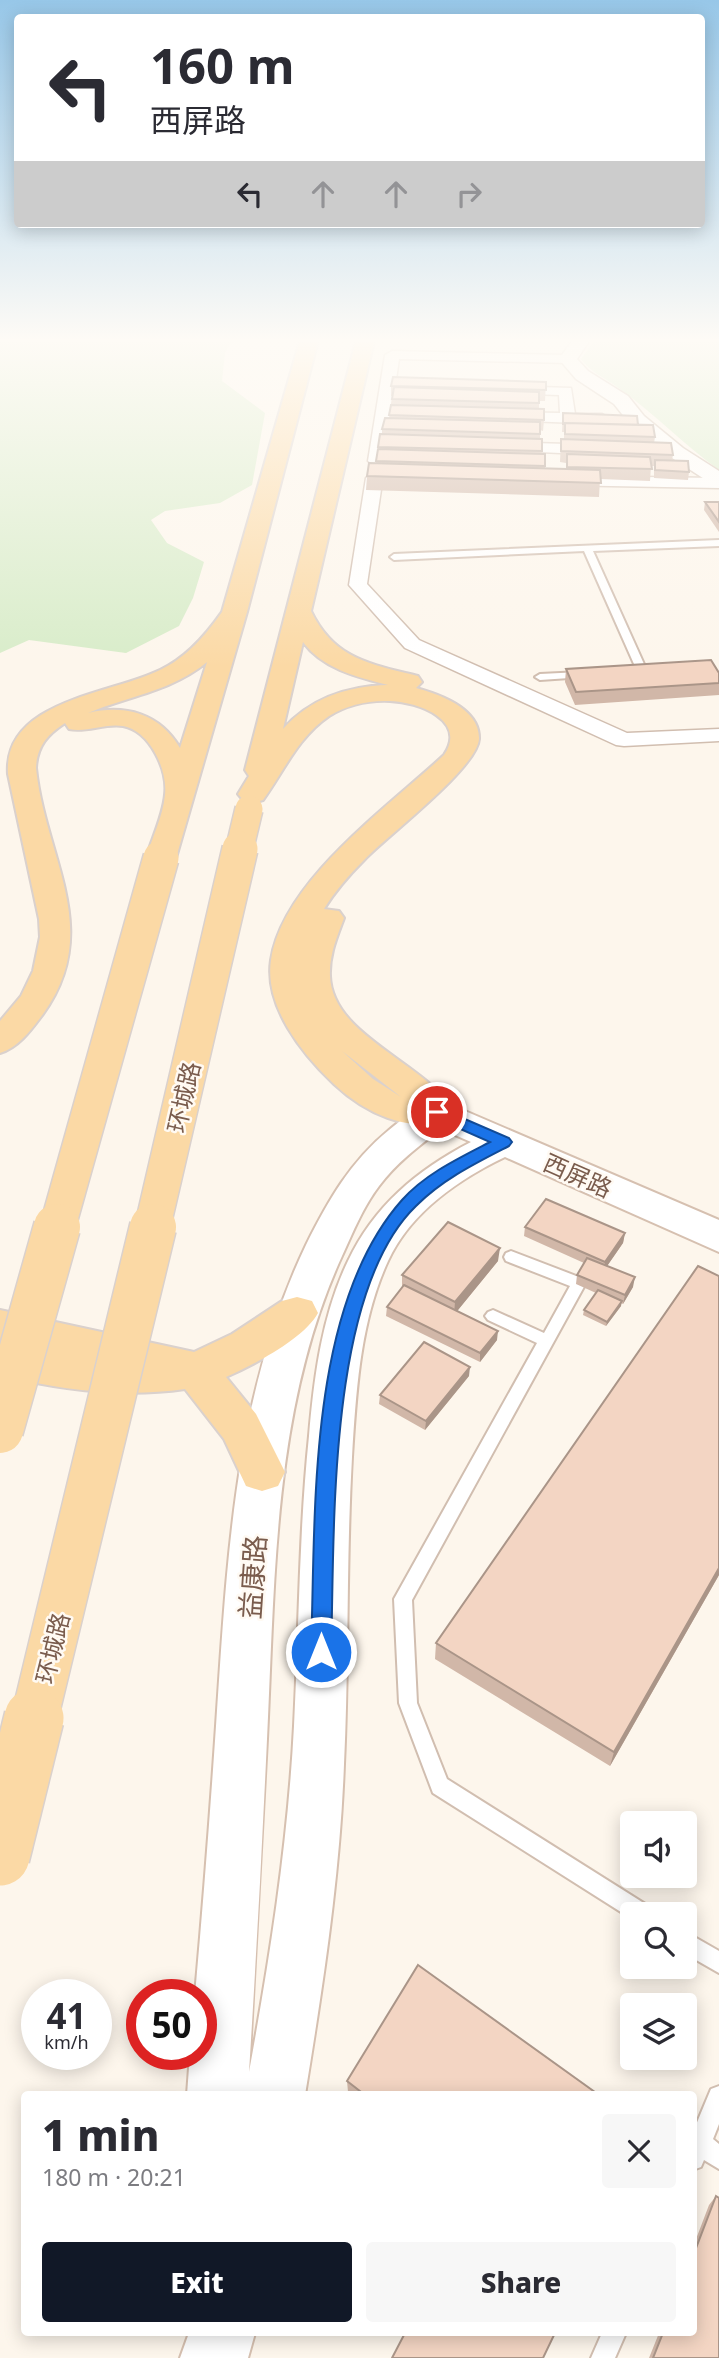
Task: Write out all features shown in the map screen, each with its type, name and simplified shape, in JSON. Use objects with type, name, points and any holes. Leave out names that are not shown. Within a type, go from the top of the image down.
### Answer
[{"type":"main road","points":[[0,1430],[280,447]]},
{"type":"main road","name":"环城路","points":[[0,1856],[117,1383],[251,801],[339,447]]},
{"type":"main road","points":[[0,1041],[23,1019],[39,996],[53,966],[56,943],[55,919],[22,770],[26,744],[36,731],[58,716],[149,685],[180,670],[205,651],[237,606]]},
{"type":"main road","points":[[299,607],[310,637],[330,655],[359,668],[449,694],[470,707],[487,729],[486,750],[472,769],[349,887],[328,918],[314,956],[317,995],[332,1021],[363,1052],[415,1089],[437,1112]]},
{"type":"main road","points":[[251,801],[278,754],[301,726],[319,711],[344,699],[379,694],[420,698],[443,706],[463,727],[465,742],[454,761],[349,858],[317,893],[295,930],[286,965],[287,988],[293,1009],[307,1033],[331,1061],[390,1107],[437,1112]]},
{"type":"main road","points":[[0,1072],[59,1011],[75,982],[82,955],[81,915],[46,768],[45,760],[51,747],[67,729],[90,720],[121,718],[143,722],[157,732],[169,749],[180,794]]},
{"type":"main road","name":"西屏路","points":[[437,1112],[719,1237]]},
{"type":"main road","name":"益康路","points":[[218,2091],[250,1596],[262,1472],[281,1364],[297,1313],[328,1241],[365,1176],[391,1148],[437,1112]]},
{"type":"main road","points":[[276,2091],[299,1954],[314,1833],[327,1479],[336,1384],[352,1307],[374,1250],[409,1202],[446,1172],[504,1142]]},
{"type":"main road","points":[[0,1358],[84,1373],[195,1370],[254,1341],[297,1313]]},
{"type":"main road","points":[[0,1327],[195,1370],[240,1427],[262,1472]]},
{"type":"main road","points":[[199,2358],[201,2336]]},
{"type":"main road","points":[[215,2358],[221,2336]]},
{"type":"street","points":[[376,461],[384,447]]},
{"type":"street","points":[[522,447],[622,450]]},
{"type":"street","points":[[670,447],[719,482]]},
{"type":"street","points":[[649,451],[676,452]]},
{"type":"street","points":[[415,479],[374,478],[358,585],[412,644],[624,740],[719,735]]},
{"type":"street","points":[[540,481],[719,482]]},
{"type":"lane","points":[[394,557],[719,543]]},
{"type":"lane","points":[[587,548],[643,673]]},
{"type":"lane","points":[[630,673],[656,672]]},
{"type":"lane","points":[[540,677],[592,675]]},
{"type":"lane","points":[[511,1257],[579,1283],[403,1599],[408,1703],[440,1787],[624,1902]]},
{"type":"lane","points":[[493,1316],[547,1341]]},
{"type":"lane","points":[[697,1949],[719,1963]]},
{"type":"lane","points":[[719,2096],[697,2151],[719,2158]]},
{"type":"lane","points":[[603,2358],[613,2336]]},
{"type":"green space","points":[[0,447],[259,447],[252,485],[220,503],[165,511],[151,520],[167,543],[204,562],[193,598],[179,626],[126,653],[29,640],[0,653]]},
{"type":"green space","points":[[690,447],[719,447],[719,470]]},
{"type":"building","points":[[380,447],[542,447],[542,451]]},
{"type":"building","points":[[561,447],[672,447],[673,455],[561,451]]},
{"type":"building","points":[[378,449],[545,454],[545,466],[376,461]]},
{"type":"building","points":[[567,454],[650,457],[652,469],[567,467]]},
{"type":"building","points":[[655,460],[688,461],[689,472],[655,470]]},
{"type":"building","points":[[369,463],[600,470],[601,483],[367,476]]},
{"type":"building","points":[[705,502],[719,502],[719,522]]},
{"type":"building","points":[[711,660],[719,673],[719,683],[576,692],[566,669]]},
{"type":"building","points":[[546,1199],[625,1233],[605,1262],[525,1227]]},
{"type":"building","points":[[448,1222],[500,1248],[455,1302],[402,1275]]},
{"type":"building","points":[[587,1258],[635,1277],[625,1295],[577,1275]]},
{"type":"building","points":[[698,1266],[719,1276],[719,1568],[614,1752],[436,1643]]},
{"type":"building","points":[[404,1285],[498,1331],[480,1353],[387,1307]]},
{"type":"building","points":[[598,1290],[622,1301],[607,1322],[584,1310]]},
{"type":"building","points":[[424,1342],[470,1367],[426,1421],[380,1395]]},
{"type":"building","points":[[418,1965],[593,2091],[360,2091],[347,2081]]},
{"type":"building","points":[[716,2196],[719,2198],[719,2358],[653,2358],[662,2336],[697,2336],[697,2246]]},
{"type":"building","points":[[403,2336],[554,2336],[543,2358],[392,2358]]},
{"type":"route","points":[[321,1652],[327,1479],[336,1384],[343,1344],[360,1280],[380,1239],[409,1202],[446,1172],[472,1156],[504,1142],[437,1112]]}]
